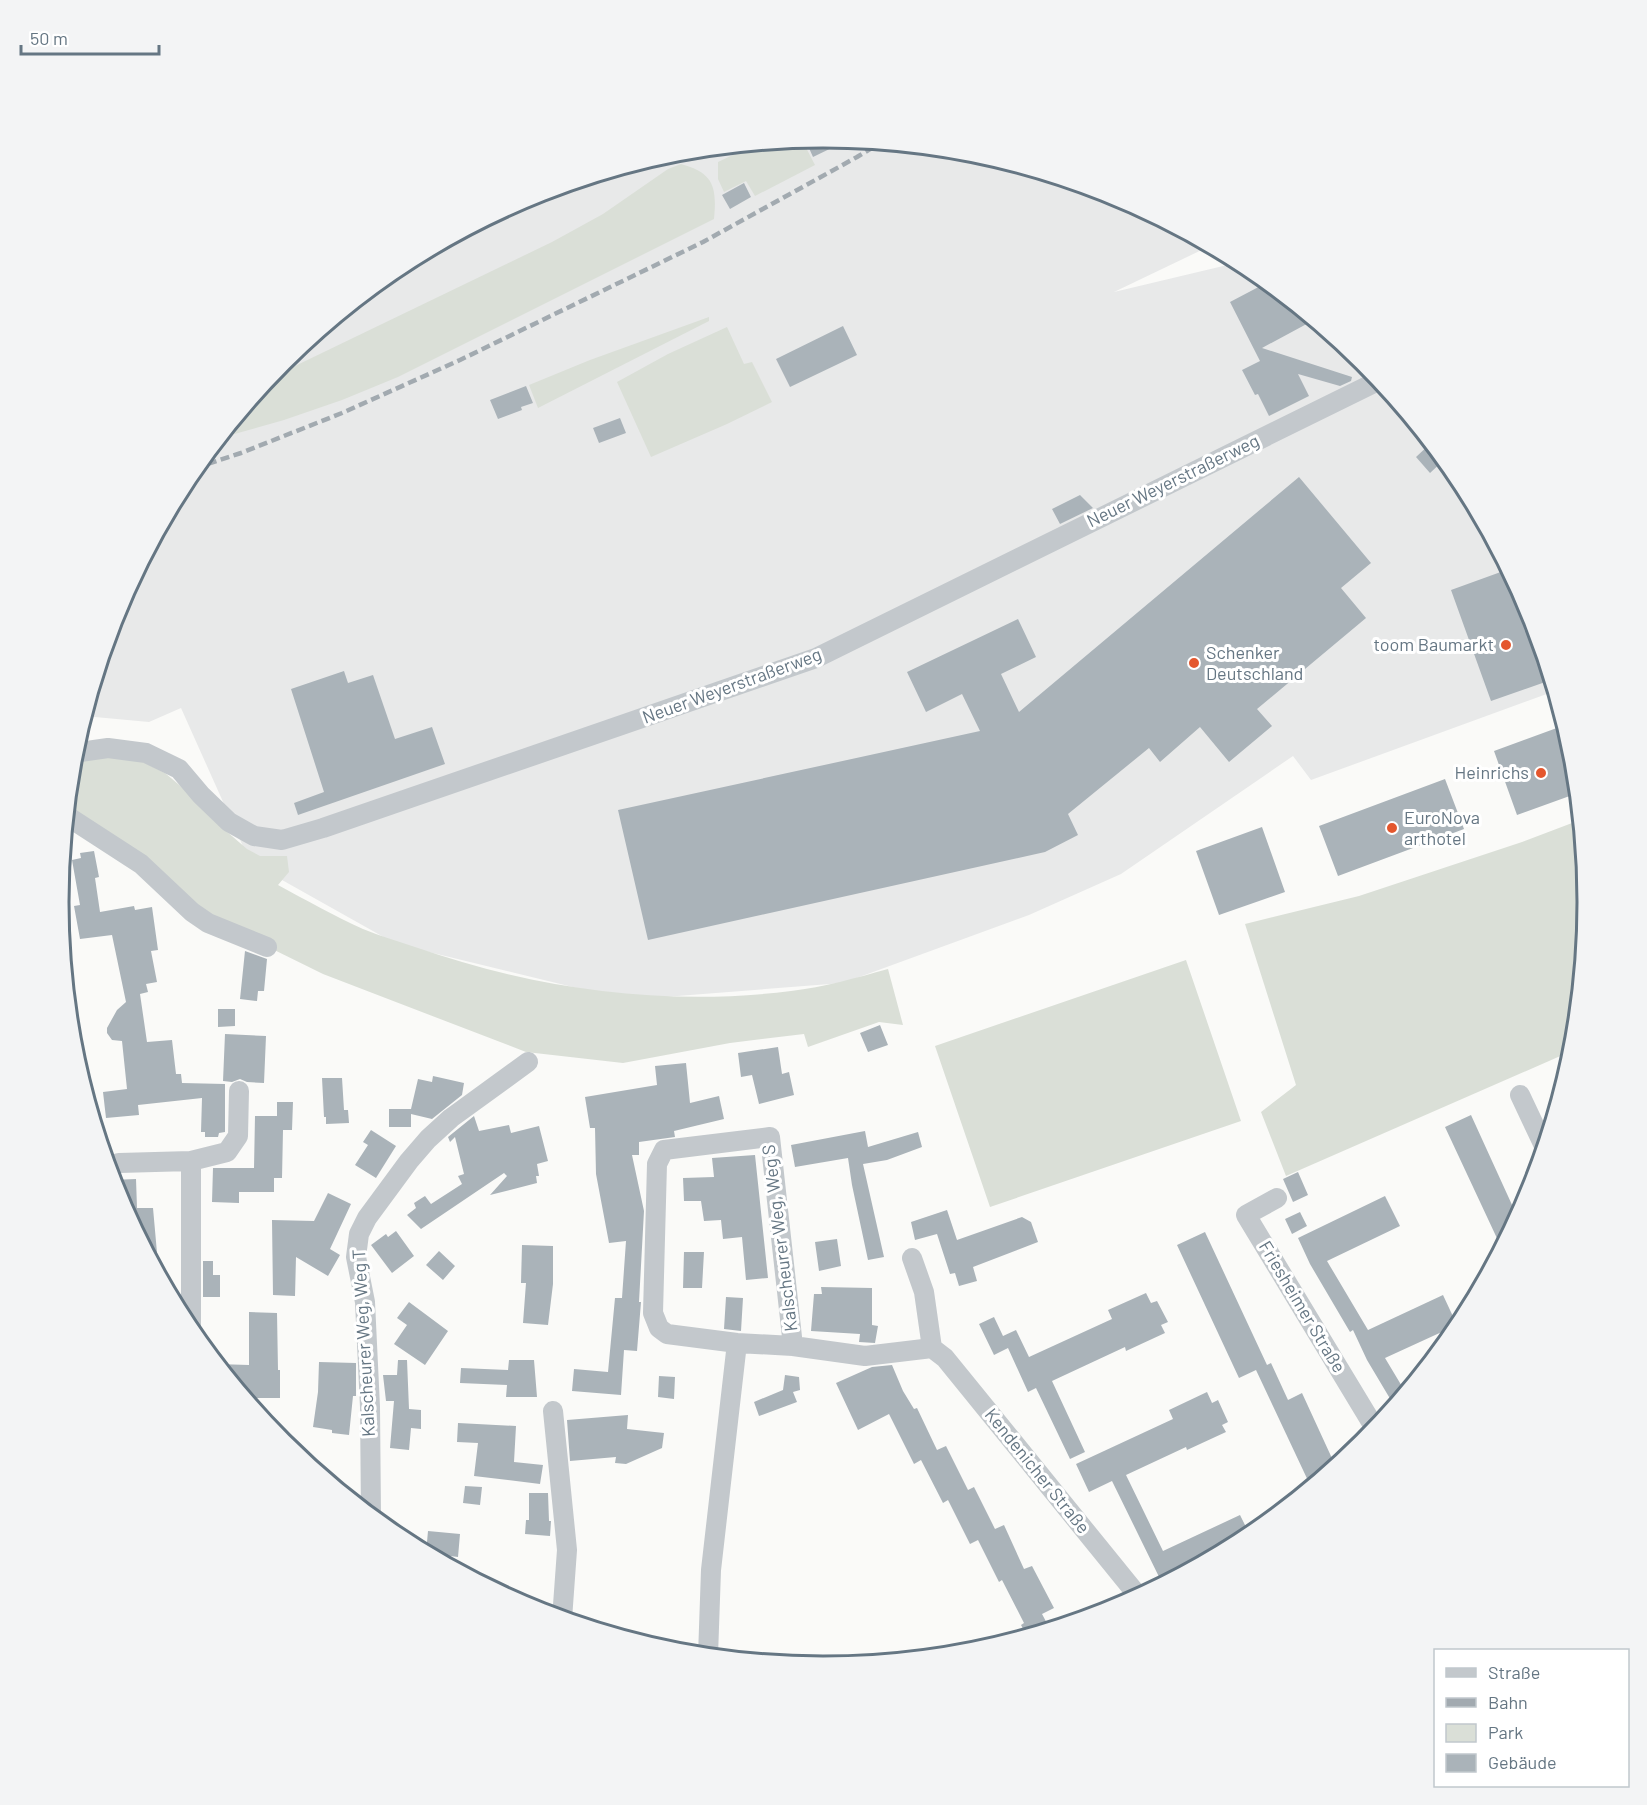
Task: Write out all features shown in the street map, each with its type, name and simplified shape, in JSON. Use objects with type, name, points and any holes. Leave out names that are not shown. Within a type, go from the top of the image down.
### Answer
[{"type":"street","name":"Neuer Weyerstraßerweg","points":[[84,751],[108,748],[146,753],[179,769],[201,795],[229,822],[254,836],[282,840],[323,828],[816,658],[1371,384]]},
{"type":"street","points":[[74,820],[141,864],[192,912],[208,923],[267,946]]},
{"type":"street","name":"Kalscheurer Weg, Weg T","points":[[371,1506],[370,1407],[365,1302],[356,1257],[359,1234],[367,1218],[408,1161],[428,1138],[451,1118],[528,1062]]},
{"type":"street","points":[[116,1164],[191,1161],[227,1152],[238,1136],[239,1091]]},
{"type":"street","points":[[1520,1095],[1540,1138]]},
{"type":"street","name":"Kalscheurer Weg, Weg S","points":[[793,1346],[770,1137],[664,1150],[657,1164],[653,1313],[660,1328],[667,1334],[737,1343],[793,1346],[865,1356],[932,1348]]},
{"type":"street","points":[[191,1161],[191,1314]]},
{"type":"street","name":"Friesheimer Straße","points":[[1277,1198],[1246,1215],[1371,1421]]},
{"type":"street","points":[[912,1258],[924,1292],[932,1348]]},
{"type":"street","points":[[708,1648],[711,1570],[737,1343]]},
{"type":"street","name":"Kendenicher Straße","points":[[932,1348],[945,1358],[1133,1590]]},
{"type":"street","points":[[553,1411],[567,1550],[563,1610]]},
{"type":"shaded area","points":[[824,148],[922,154],[971,162],[1019,174],[1112,205],[1202,250],[1114,292],[1227,265],[1283,304],[1321,335],[1391,405],[1451,483],[1477,525],[1521,614],[1548,694],[1311,780],[1293,756],[1121,874],[1029,915],[843,983],[626,1000],[396,944],[250,862],[181,708],[149,722],[93,717],[109,660],[126,614],[170,525],[196,483],[256,405],[326,335],[404,275],[446,249],[535,205],[581,188],[676,162],[725,154]]},
{"type":"green space","points":[[807,149],[815,165],[755,196],[746,181],[724,192],[718,179],[718,162],[737,153]]},
{"type":"green space","points":[[681,164],[707,177],[714,190],[714,219],[398,377],[342,400],[232,435],[291,368],[552,242],[603,214],[668,169]]},
{"type":"green space","points":[[709,317],[709,321],[538,408],[529,385],[590,360]]},
{"type":"green space","points":[[727,327],[744,364],[752,362],[772,402],[651,457],[617,382],[668,354]]},
{"type":"green space","points":[[94,758],[136,758],[165,773],[247,849],[260,856],[287,856],[289,872],[278,885],[363,929],[460,962],[553,984],[600,991],[696,997],[791,991],[828,985],[888,969],[903,1025],[879,1022],[808,1047],[804,1034],[730,1043],[623,1063],[526,1052],[323,974],[205,916],[74,812],[82,761]]},
{"type":"green space","points":[[1574,822],[1578,902],[1576,952],[1572,1001],[1563,1055],[1286,1176],[1261,1112],[1296,1085],[1245,924],[1359,896]]},
{"type":"green space","points":[[1186,960],[1241,1121],[990,1207],[935,1046]]},
{"type":"building","points":[[831,148],[813,157],[809,149]]},
{"type":"building","points":[[744,183],[751,197],[730,209],[722,195]]},
{"type":"building","points":[[1259,287],[1307,324],[1262,348],[1352,377],[1351,381],[1340,386],[1298,374],[1309,396],[1269,416],[1242,370],[1260,361],[1230,302]]},
{"type":"building","points":[[843,326],[857,355],[790,387],[776,359]]},
{"type":"building","points":[[526,386],[533,403],[498,419],[490,400]]},
{"type":"building","points":[[620,418],[626,433],[599,443],[593,428]]},
{"type":"building","points":[[1426,448],[1438,465],[1430,473],[1416,457]]},
{"type":"building","name":"Schenker Deutschland","points":[[1299,477],[1371,563],[1341,588],[1366,618],[1257,709],[1272,726],[1229,762],[1200,727],[1160,762],[1149,748],[1068,814],[1078,835],[1045,852],[648,940],[618,810],[980,731],[962,694],[926,712],[907,672],[1018,619],[1036,657],[1001,674],[1019,712]]},
{"type":"building","points":[[1080,495],[1093,508],[1060,524],[1052,509]]},
{"type":"building","name":"toom Baumarkt","points":[[1501,572],[1521,614],[1545,682],[1491,701],[1451,590]]},
{"type":"building","points":[[344,671],[348,683],[373,675],[395,739],[432,727],[445,764],[298,815],[294,803],[324,792],[291,689]]},
{"type":"building","points":[[1557,728],[1571,796],[1517,815],[1494,751]]},
{"type":"building","name":"EuroNova arthotel","points":[[1445,779],[1464,829],[1338,876],[1319,826]]},
{"type":"building","points":[[1262,827],[1285,892],[1219,915],[1196,851]]},
{"type":"building","points":[[94,851],[99,877],[95,878],[100,912],[134,906],[135,910],[152,907],[158,950],[151,951],[157,982],[146,984],[148,992],[140,994],[147,1042],[172,1040],[176,1074],[181,1074],[182,1083],[225,1084],[225,1132],[219,1133],[218,1137],[205,1137],[205,1132],[201,1132],[202,1098],[138,1105],[139,1115],[106,1118],[103,1092],[127,1089],[122,1041],[112,1040],[107,1033],[107,1028],[117,1010],[126,1002],[112,935],[80,939],[74,906],[80,905],[72,860],[81,858],[80,853]]},
{"type":"building","points":[[245,951],[267,959],[264,991],[258,991],[257,1001],[240,999]]},
{"type":"building","points":[[218,1009],[235,1009],[235,1026],[218,1027]]},
{"type":"building","points":[[880,1025],[888,1045],[868,1052],[860,1033]]},
{"type":"building","points":[[225,1034],[266,1036],[264,1083],[247,1082],[240,1079],[232,1082],[223,1081]]},
{"type":"building","points":[[778,1047],[782,1074],[789,1072],[794,1095],[759,1104],[752,1075],[741,1077],[738,1053]]},
{"type":"building","points":[[686,1063],[690,1103],[719,1096],[724,1119],[674,1131],[675,1137],[639,1142],[639,1155],[632,1155],[644,1211],[637,1351],[624,1350],[621,1395],[572,1391],[574,1369],[608,1372],[615,1298],[622,1298],[626,1241],[609,1243],[596,1174],[595,1128],[590,1128],[585,1097],[657,1085],[655,1066]]},
{"type":"building","points":[[433,1076],[464,1083],[462,1095],[432,1119],[411,1114],[411,1127],[389,1127],[389,1109],[411,1109],[418,1079],[432,1082]]},
{"type":"building","points":[[322,1078],[342,1078],[344,1110],[348,1110],[349,1123],[326,1124]]},
{"type":"building","points":[[277,1102],[293,1102],[292,1130],[283,1130],[282,1178],[274,1178],[274,1192],[239,1192],[239,1203],[212,1202],[213,1168],[254,1168],[255,1116],[277,1116]]},
{"type":"building","points":[[1471,1115],[1513,1208],[1498,1240],[1445,1127]]},
{"type":"building","points":[[474,1116],[479,1131],[509,1125],[511,1133],[539,1126],[548,1161],[537,1164],[539,1176],[536,1176],[537,1183],[490,1195],[507,1176],[504,1173],[421,1229],[407,1215],[416,1208],[414,1203],[425,1196],[431,1204],[462,1184],[458,1176],[464,1174],[455,1137],[450,1142],[448,1137]]},
{"type":"building","points":[[371,1130],[396,1146],[376,1178],[355,1165],[368,1145],[363,1142]]},
{"type":"building","points":[[865,1131],[868,1147],[918,1132],[922,1147],[887,1160],[863,1164],[884,1257],[868,1260],[848,1158],[795,1167],[791,1145]]},
{"type":"building","points":[[755,1155],[768,1278],[746,1280],[742,1237],[723,1239],[721,1220],[704,1221],[701,1201],[684,1201],[683,1178],[714,1177],[712,1158]]},
{"type":"building","points":[[1298,1172],[1308,1195],[1293,1202],[1283,1179]]},
{"type":"building","points":[[136,1179],[137,1208],[153,1208],[157,1256],[126,1191],[122,1180]]},
{"type":"building","points":[[328,1193],[351,1204],[330,1249],[340,1255],[328,1276],[296,1257],[295,1296],[273,1295],[272,1220],[314,1221]]},
{"type":"building","points":[[1385,1196],[1400,1226],[1327,1261],[1368,1330],[1443,1295],[1454,1318],[1445,1331],[1385,1358],[1402,1386],[1391,1400],[1367,1360],[1353,1330],[1350,1332],[1310,1264],[1298,1238]]},
{"type":"building","points":[[947,1210],[957,1240],[1022,1217],[1031,1222],[1038,1242],[973,1267],[977,1281],[959,1286],[955,1273],[950,1274],[937,1234],[915,1240],[911,1222]]},
{"type":"building","points":[[1300,1212],[1307,1226],[1292,1234],[1285,1219]]},
{"type":"building","points":[[396,1231],[414,1256],[392,1273],[371,1245],[386,1234],[388,1237]]},
{"type":"building","points":[[1205,1232],[1267,1365],[1271,1363],[1288,1400],[1302,1393],[1332,1459],[1308,1481],[1256,1370],[1239,1378],[1177,1245]]},
{"type":"building","points":[[837,1239],[841,1266],[819,1271],[815,1242]]},
{"type":"building","points":[[522,1245],[553,1246],[553,1284],[548,1325],[523,1323],[526,1283],[521,1283]]},
{"type":"building","points":[[439,1251],[455,1266],[443,1280],[426,1265]]},
{"type":"building","points":[[684,1252],[704,1252],[702,1288],[683,1288]]},
{"type":"building","points":[[203,1261],[213,1261],[213,1275],[220,1275],[220,1297],[203,1297]]},
{"type":"building","points":[[821,1287],[872,1288],[872,1325],[878,1326],[875,1343],[859,1342],[860,1334],[811,1331],[814,1294],[822,1294]]},
{"type":"building","points":[[1146,1293],[1151,1303],[1157,1301],[1168,1322],[1161,1325],[1165,1333],[1126,1351],[1125,1347],[1052,1381],[1085,1452],[1070,1459],[1036,1388],[1028,1392],[1008,1348],[994,1355],[979,1324],[994,1317],[1003,1336],[1016,1330],[1029,1357],[1112,1319],[1108,1310]]},
{"type":"building","points":[[726,1297],[743,1298],[741,1331],[724,1329]]},
{"type":"building","points":[[409,1302],[448,1331],[425,1365],[394,1344],[407,1325],[397,1318]]},
{"type":"building","points":[[249,1312],[277,1313],[280,1398],[254,1398],[227,1364],[249,1365]]},
{"type":"building","points":[[398,1360],[407,1360],[409,1409],[421,1410],[421,1429],[411,1428],[409,1450],[390,1448],[394,1401],[386,1401],[383,1375],[397,1375]]},
{"type":"building","points":[[509,1360],[534,1360],[537,1397],[506,1397],[507,1385],[460,1383],[461,1368],[508,1370]]},
{"type":"building","points":[[319,1362],[356,1363],[356,1396],[353,1396],[349,1435],[313,1427]]},
{"type":"building","points":[[892,1365],[903,1391],[914,1409],[917,1408],[937,1450],[946,1446],[968,1490],[974,1487],[995,1529],[1004,1525],[1024,1569],[1032,1566],[1054,1608],[1042,1614],[1047,1623],[1024,1630],[1021,1625],[1024,1623],[1002,1580],[999,1582],[978,1540],[970,1544],[948,1500],[943,1503],[921,1460],[914,1464],[889,1414],[858,1430],[836,1383],[872,1367]]},
{"type":"building","points":[[785,1375],[799,1377],[800,1390],[793,1392],[797,1402],[759,1416],[754,1402],[783,1390]]},
{"type":"building","points":[[659,1376],[675,1377],[674,1399],[658,1397]]},
{"type":"building","points":[[1207,1392],[1212,1403],[1218,1400],[1228,1422],[1222,1425],[1226,1432],[1187,1450],[1186,1447],[1126,1475],[1163,1551],[1240,1515],[1246,1528],[1201,1556],[1159,1578],[1112,1481],[1089,1492],[1076,1464],[1173,1419],[1169,1410]]},
{"type":"building","points":[[628,1415],[627,1429],[664,1433],[662,1448],[626,1464],[615,1463],[616,1457],[570,1461],[567,1420]]},
{"type":"building","points":[[458,1423],[516,1426],[514,1462],[543,1465],[540,1484],[474,1476],[478,1443],[457,1442]]},
{"type":"building","points":[[465,1486],[482,1487],[480,1505],[463,1503]]},
{"type":"building","points":[[529,1493],[548,1493],[550,1536],[525,1534],[526,1520],[529,1520]]},
{"type":"building","points":[[428,1531],[460,1534],[458,1557],[445,1555],[427,1544]]},
{"type":"railway","points":[[211,463],[342,413],[460,360],[703,242],[869,150]]},
{"type":"place","name":"toom Baumarkt","points":[[1506,645]]},
{"type":"place","name":"Schenker Deutschland","points":[[1194,663]]},
{"type":"place","name":"Heinrichs","points":[[1541,773]]},
{"type":"place","name":"EuroNova arthotel","points":[[1392,828]]}]
